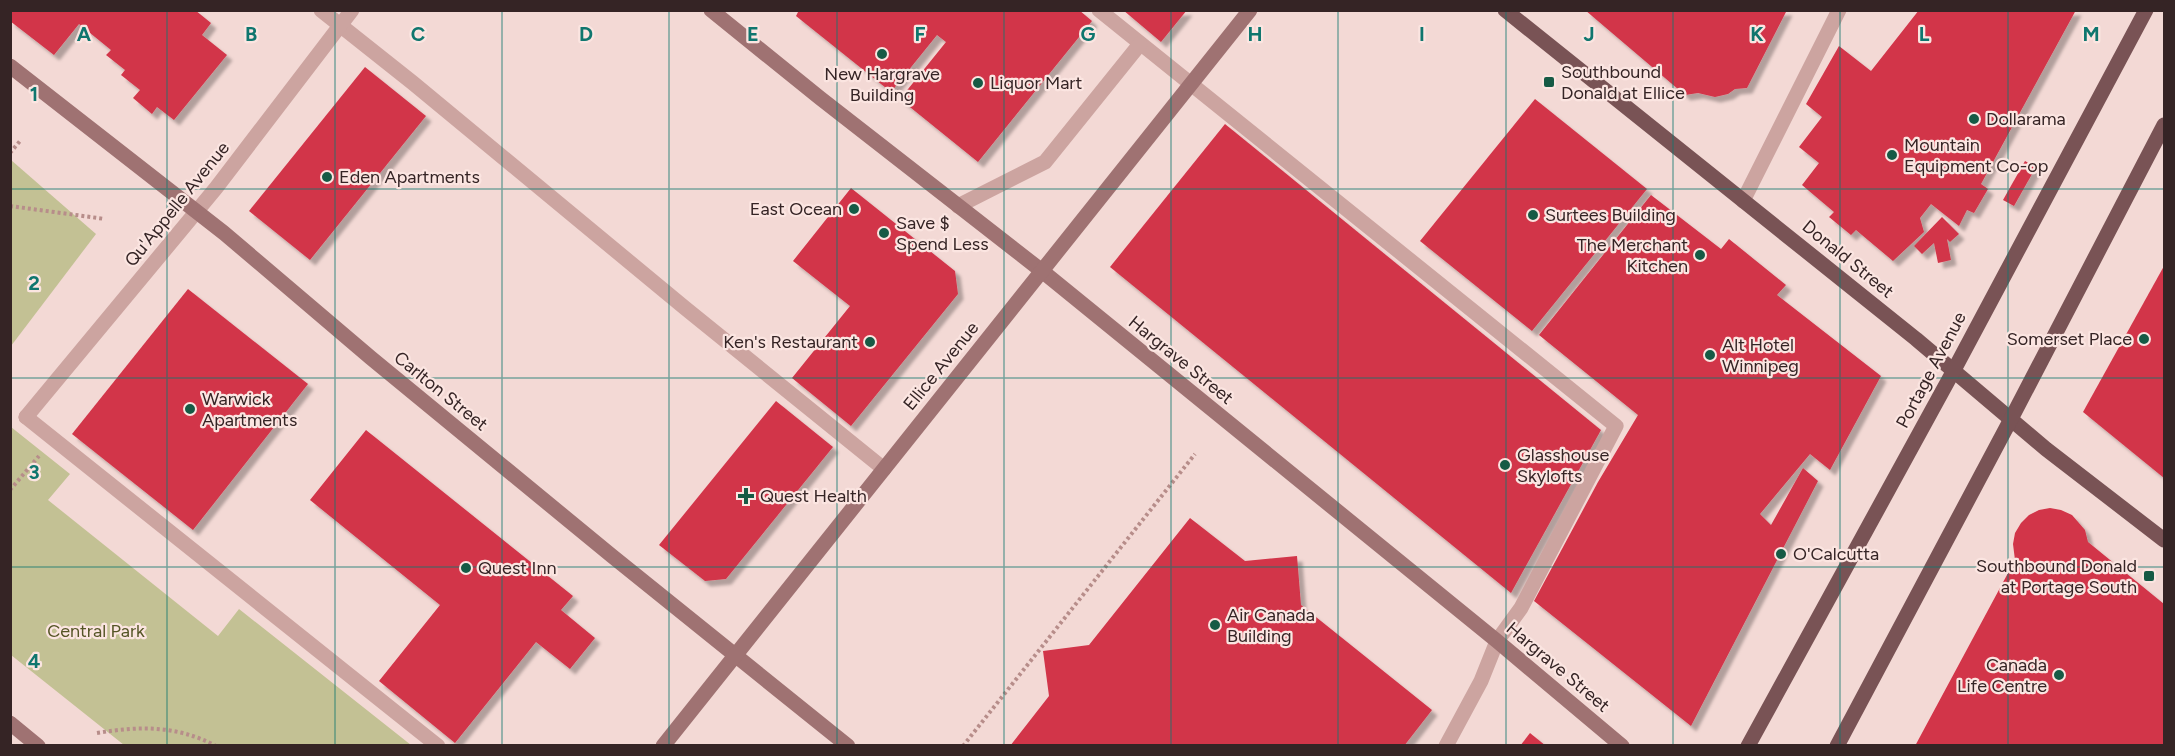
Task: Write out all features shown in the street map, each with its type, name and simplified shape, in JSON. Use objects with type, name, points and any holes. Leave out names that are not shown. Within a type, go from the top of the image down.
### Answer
[{"type":"main road","name":"Donald Street","points":[[1505,10],[1954,370],[2046,449],[2164,540]]},
{"type":"main road","name":"Portage Avenue","points":[[1748,746],[1954,370],[2146,10]]},
{"type":"main road","points":[[1837,746],[2164,125]]},
{"type":"street","points":[[321,10],[884,469]]},
{"type":"street","name":"Qu'Appelle Avenue","points":[[53,439],[26,417],[197,212],[352,10]]},
{"type":"street","name":"Hargrave Street","points":[[711,10],[1042,272],[1497,641],[1622,746]]},
{"type":"street","points":[[1099,10],[1190,86],[1616,426],[1521,608],[1497,641],[1481,681],[1446,746]]},
{"type":"street","name":"Ellice Avenue","points":[[663,746],[1250,10]]},
{"type":"street","points":[[1743,201],[1839,10]]},
{"type":"street","points":[[958,206],[1045,162],[1140,44]]},
{"type":"street","name":"Carlton Street","points":[[10,66],[197,212],[371,358],[848,746]]},
{"type":"street","points":[[53,439],[438,746]]},
{"type":"street","points":[[10,723],[38,746]]},
{"type":"path","points":[[10,153],[20,141]]},
{"type":"path","points":[[10,206],[105,219]]},
{"type":"path","points":[[10,490],[53,439]]},
{"type":"path","points":[[963,746],[1195,454]]},
{"type":"path","points":[[97,733],[128,728],[161,728],[196,735],[216,746]]},
{"type":"green space","points":[[11,160],[96,234],[11,346]]},
{"type":"green space","name":"Central Park","points":[[11,427],[70,474],[48,500],[218,636],[239,609],[411,745],[124,745],[11,655]]},
{"type":"building","points":[[10,10],[195,10],[211,23],[202,35],[227,55],[174,120],[157,107],[152,114],[133,98],[140,90],[121,75],[125,70],[106,55],[111,50],[79,24],[54,55],[10,21]]},
{"type":"building","name":"Liquor Mart","points":[[799,10],[1079,10],[1092,21],[978,162],[900,99],[946,42],[937,35],[891,92],[796,16]]},
{"type":"building","points":[[1123,10],[1187,10],[1161,42]]},
{"type":"building","points":[[1585,10],[1787,10],[1747,88],[1735,89],[1728,94],[1715,97],[1698,93],[1685,95]]},
{"type":"building","points":[[1919,10],[2076,10],[1981,184],[1988,189],[1974,213],[1967,210],[1959,226],[1931,204],[1920,218],[1924,232],[1893,261],[1856,230],[1851,235],[1829,217],[1834,212],[1802,185],[1819,163],[1799,147],[1822,117],[1806,104],[1839,46],[1871,71]]},
{"type":"building","name":"Eden Apartments","points":[[365,67],[426,116],[310,260],[249,211]]},
{"type":"building","name":"Surtees Building","points":[[1535,99],[1647,189],[1532,331],[1420,241]]},
{"type":"building","points":[[1225,124],[1601,430],[1511,593],[1110,267]]},
{"type":"building","points":[[2025,161],[2036,167],[2014,206],[2003,200]]},
{"type":"building","name":"Ken's Restaurant","points":[[851,188],[955,271],[958,294],[851,426],[792,378],[850,306],[793,261]]},
{"type":"building","points":[[1651,195],[1721,249],[1729,239],[1786,285],[1777,295],[1881,376],[1830,470],[1810,454],[1760,514],[1771,525],[1803,468],[1818,481],[1691,726],[1534,601],[1598,482],[1638,415],[1539,335]]},
{"type":"building","points":[[1942,217],[1959,234],[1950,242],[1947,239],[1951,260],[1938,263],[1934,243],[1922,254],[1914,246]]},
{"type":"building","name":"Somerset Place","points":[[2164,266],[2164,478],[2083,412]]},
{"type":"building","name":"Warwick Apartments","points":[[188,289],[308,384],[193,530],[72,434]]},
{"type":"building","name":"Quest Health","points":[[776,401],[833,447],[726,579],[705,581],[659,545]]},
{"type":"building","name":"Quest Inn","points":[[366,430],[573,596],[561,610],[595,638],[570,669],[536,642],[455,743],[379,681],[440,605],[310,500]]},
{"type":"building","name":"Canada Life Centre","points":[[2050,508],[2072,515],[2085,530],[2088,542],[2164,604],[2164,746],[1915,746],[2015,560],[2013,544],[2015,533],[2029,515]]},
{"type":"building","name":"Air Canada Building","points":[[1190,518],[1245,561],[1297,556],[1301,605],[1432,710],[1404,746],[1010,746],[1049,696],[1043,651],[1089,645]]},
{"type":"building","points":[[1530,733],[1546,746],[1520,746]]},
{"type":"place","name":"New Hargrave Building","points":[[882,54]]},
{"type":"place","name":"Southbound Donald at Ellice","points":[[1549,82]]},
{"type":"place","name":"Liquor Mart","points":[[978,83]]},
{"type":"place","name":"Dollarama","points":[[1974,119]]},
{"type":"place","name":"Mountain Equipment Co-op","points":[[1892,155]]},
{"type":"place","name":"Eden Apartments","points":[[327,177]]},
{"type":"place","name":"East Ocean","points":[[854,209]]},
{"type":"place","name":"Surtees Building","points":[[1533,215]]},
{"type":"place","name":"Save $ Spend Less","points":[[884,233]]},
{"type":"place","name":"The Merchant Kitchen","points":[[1700,255]]},
{"type":"place","name":"Somerset Place","points":[[2144,339]]},
{"type":"place","name":"Ken's Restaurant","points":[[870,342]]},
{"type":"place","name":"Alt Hotel Winnipeg","points":[[1710,355]]},
{"type":"place","name":"Warwick Apartments","points":[[190,409]]},
{"type":"place","name":"Glasshouse Skylofts","points":[[1505,465]]},
{"type":"place","name":"Quest Health","points":[[746,496]]},
{"type":"place","name":"O'Calcutta","points":[[1781,554]]},
{"type":"place","name":"Quest Inn","points":[[466,568]]},
{"type":"place","name":"Southbound Donald at Portage South","points":[[2149,576]]},
{"type":"place","name":"Air Canada Building","points":[[1215,625]]},
{"type":"place","name":"Canada Life Centre","points":[[2059,675]]}]
